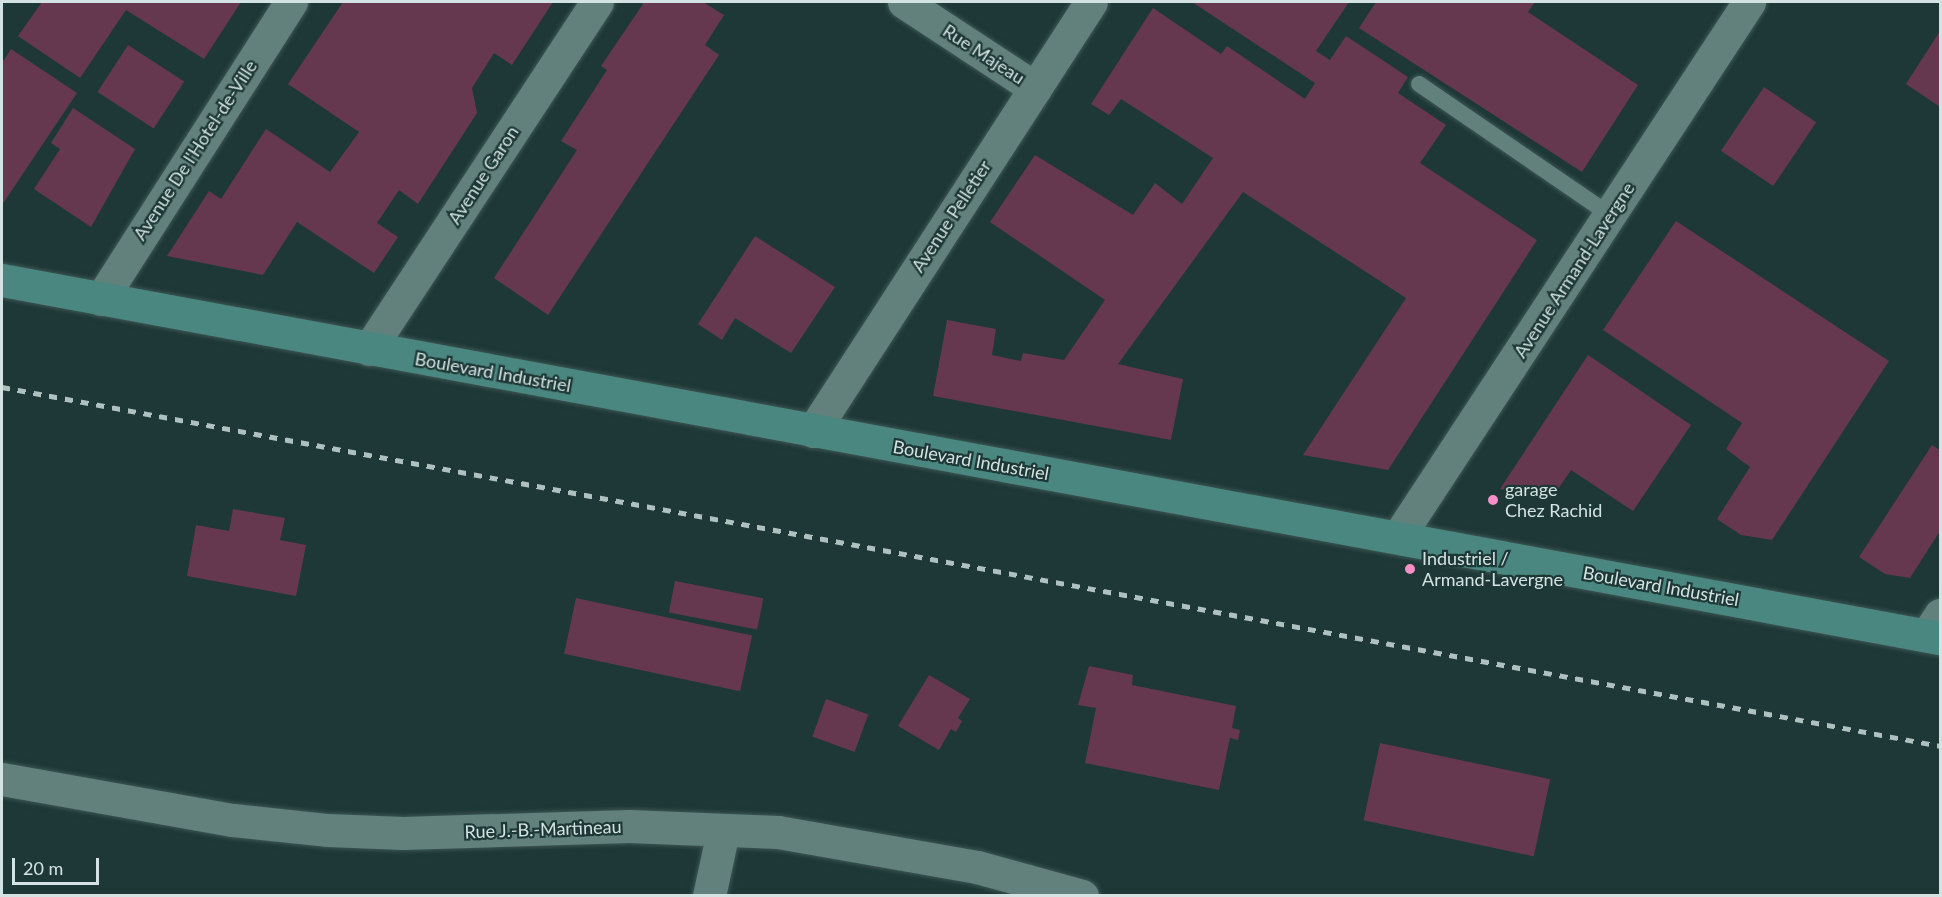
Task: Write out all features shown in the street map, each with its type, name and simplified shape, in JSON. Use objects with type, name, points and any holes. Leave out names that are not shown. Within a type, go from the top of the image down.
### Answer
[{"type":"street","name":"Avenue De l'Hotel-de-Ville","points":[[101,299],[291,2]]},
{"type":"street","name":"Avenue Garon","points":[[369,349],[597,2]]},
{"type":"street","name":"Rue Majeau","points":[[904,2],[1035,88]]},
{"type":"street","name":"Avenue Pelletier","points":[[813,431],[1091,2]]},
{"type":"street","name":"Avenue Armand-Lavergne","points":[[1398,537],[1749,2]]},
{"type":"street","name":"Boulevard Industriel","points":[[2,280],[1398,537],[1936,629]]},
{"type":"street","name":"Rue J.-B.-Martineau","points":[[2,779],[233,820],[328,830],[414,832],[628,826],[778,832],[878,847],[977,867],[1082,896]]},
{"type":"street","points":[[709,896],[723,831]]},
{"type":"lane","points":[[1419,84],[1610,215]]},
{"type":"building","points":[[42,2],[241,2],[204,59],[126,10],[80,78],[18,36]]},
{"type":"building","points":[[343,2],[553,2],[512,65],[494,53],[472,88],[477,113],[418,204],[399,190],[377,223],[398,237],[374,273],[297,222],[263,275],[167,256],[209,191],[221,199],[266,129],[330,172],[359,132],[288,84]]},
{"type":"building","points":[[639,2],[703,2],[724,15],[705,45],[719,55],[548,315],[494,278],[577,150],[561,141],[607,70],[601,66],[643,4]]},
{"type":"building","points":[[1192,2],[1349,2],[1316,51],[1330,60],[1346,36],[1408,77],[1398,93],[1446,125],[1420,163],[1537,240],[1388,470],[1303,455],[1406,298],[1243,192],[1118,364],[1183,379],[1171,440],[933,396],[947,320],[996,329],[992,355],[1021,361],[1023,353],[1064,360],[1105,300],[990,222],[1035,155],[1133,215],[1155,183],[1182,204],[1213,158],[1121,99],[1109,115],[1091,104],[1153,8],[1221,54],[1227,46],[1305,99],[1315,83]]},
{"type":"building","points":[[1376,2],[1535,2],[1528,12],[1638,85],[1582,172],[1359,28]]},
{"type":"building","points":[[1940,31],[1940,107],[1906,84]]},
{"type":"building","points":[[128,45],[184,81],[154,128],[98,92]]},
{"type":"building","points":[[11,49],[77,93],[2,205],[2,63]]},
{"type":"building","points":[[1764,87],[1816,122],[1773,186],[1721,151]]},
{"type":"building","points":[[73,108],[135,149],[91,227],[34,189],[60,149],[51,143]]},
{"type":"building","points":[[1676,221],[1889,361],[1772,540],[1741,535],[1717,519],[1750,467],[1726,449],[1742,423],[1603,330]]},
{"type":"building","points":[[755,236],[835,287],[791,353],[735,318],[722,340],[698,324]]},
{"type":"building","points":[[1588,355],[1691,425],[1633,511],[1571,470],[1552,498],[1500,489]]},
{"type":"building","points":[[1932,445],[1940,450],[1940,531],[1910,578],[1885,574],[1859,557]]},
{"type":"building","points":[[233,509],[285,518],[280,540],[306,545],[296,596],[187,576],[196,525],[229,531]]},
{"type":"building","points":[[675,581],[763,598],[757,630],[669,612]]},
{"type":"building","points":[[576,598],[752,635],[740,691],[564,654]]},
{"type":"building","points":[[1089,666],[1133,675],[1132,685],[1236,706],[1232,728],[1240,730],[1238,740],[1230,738],[1219,790],[1085,763],[1096,708],[1078,705]]},
{"type":"building","points":[[929,675],[970,699],[958,718],[962,721],[956,732],[951,729],[939,750],[898,726]]},
{"type":"building","points":[[826,699],[868,714],[855,752],[812,737]]},
{"type":"building","points":[[1380,743],[1550,779],[1534,856],[1364,820]]},
{"type":"railway","points":[[2,387],[1940,746]]},
{"type":"place","name":"garage Chez Rachid","points":[[1493,500]]},
{"type":"place","name":"Industriel / Armand-Lavergne","points":[[1410,569]]}]
